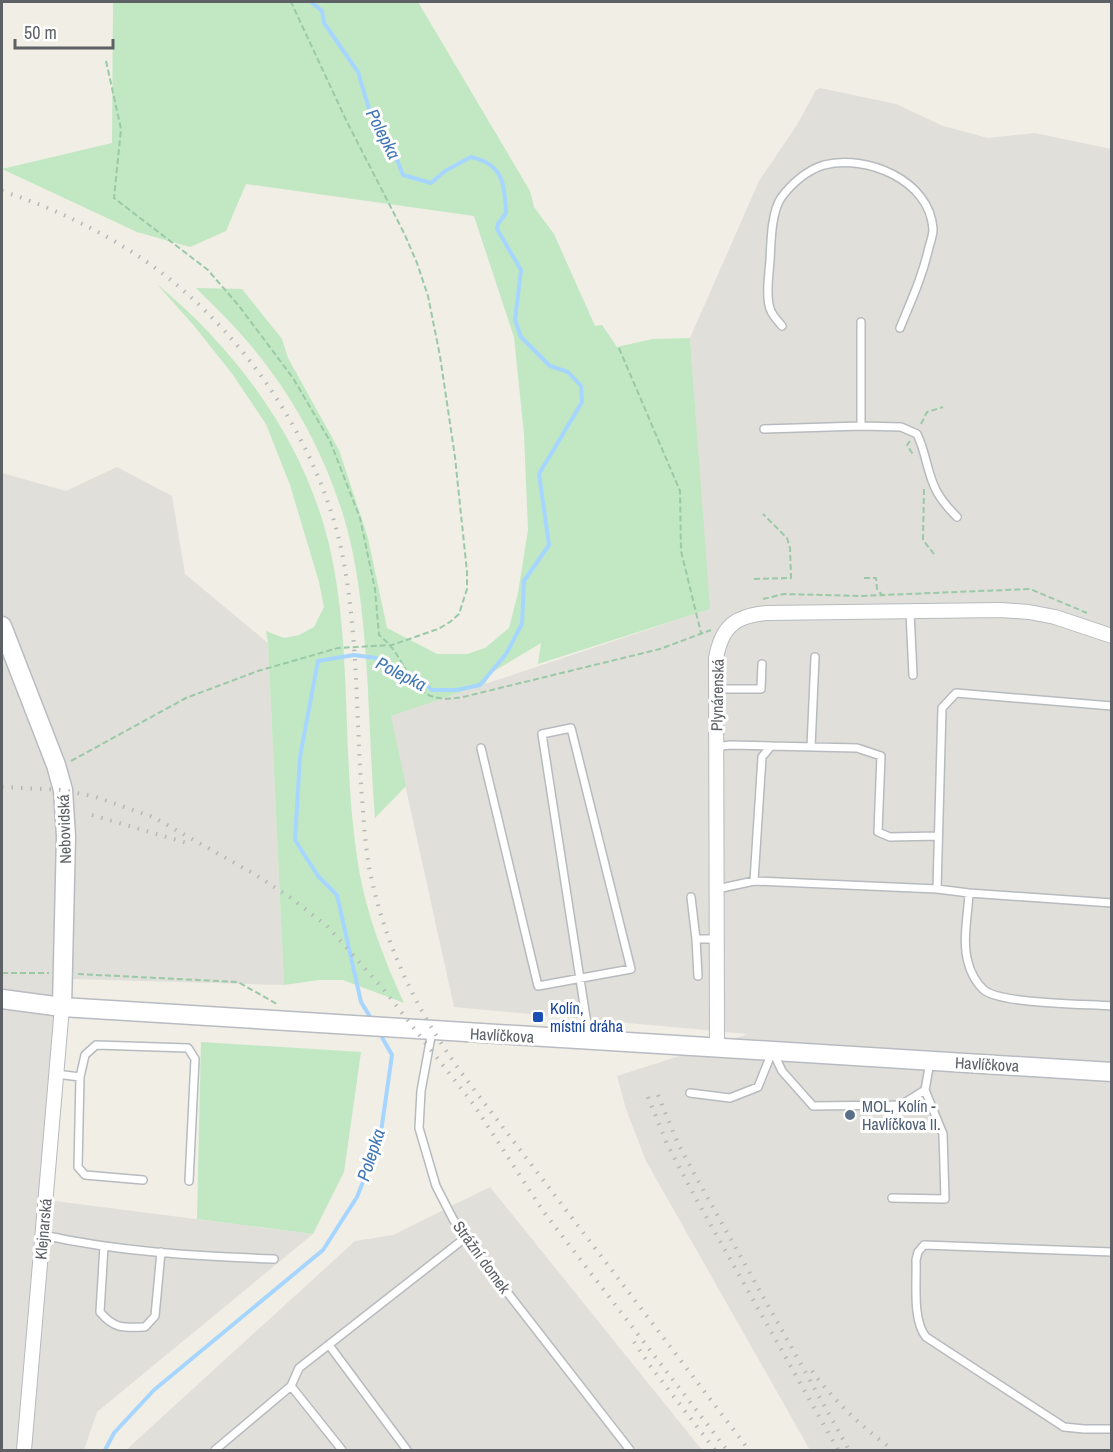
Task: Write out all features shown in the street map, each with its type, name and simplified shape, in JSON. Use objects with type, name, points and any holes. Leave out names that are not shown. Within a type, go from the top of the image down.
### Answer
[{"type":"street","points":[[731,624],[742,617],[754,614],[1001,610],[1055,617],[1112,636]]},
{"type":"street","name":"Plynárenská","points":[[717,1048],[716,939],[726,887],[716,747],[716,658],[718,645],[731,624]]},
{"type":"street","name":"Nebovidská","points":[[2,626],[56,765],[63,790],[66,836],[62,1007]]},
{"type":"street","name":"Havlíčkova","points":[[2,999],[62,1007],[1112,1072]]},
{"type":"street","name":"Klejnarská","points":[[24,1450],[62,1007]]},
{"type":"lane","points":[[782,326],[770,310],[768,287],[772,230],[779,200],[808,172],[825,165],[846,163],[869,165],[891,174],[912,187],[926,201],[933,230],[924,271],[900,328]]},
{"type":"lane","points":[[861,322],[861,426]]},
{"type":"lane","points":[[764,429],[901,427],[917,434],[924,449],[935,490],[957,517]]},
{"type":"lane","points":[[910,612],[914,675]]},
{"type":"lane","points":[[811,747],[815,657]]},
{"type":"lane","points":[[716,689],[761,688],[762,664]]},
{"type":"lane","points":[[937,889],[942,708],[956,693],[1112,706]]},
{"type":"lane","points":[[481,748],[538,986],[580,979],[631,969],[571,728],[542,734],[580,979],[590,1040]]},
{"type":"lane","points":[[716,747],[734,745],[857,748],[881,756],[878,832],[890,837],[938,836]]},
{"type":"lane","points":[[754,881],[762,757],[771,746]]},
{"type":"lane","points":[[726,887],[754,881],[937,889],[1112,903]]},
{"type":"lane","points":[[969,893],[966,942],[968,962],[975,980],[985,991],[1003,998],[1112,1006]]},
{"type":"lane","points":[[691,897],[698,976]]},
{"type":"lane","points":[[696,939],[716,939]]},
{"type":"lane","name":"Strážní domek","points":[[432,1031],[421,1091],[419,1128],[436,1186],[465,1238],[630,1450]]},
{"type":"lane","points":[[143,1180],[85,1175],[78,1167],[80,1077],[85,1055],[96,1045],[188,1048],[195,1059],[189,1181]]},
{"type":"lane","points":[[773,1051],[782,1071],[813,1106],[901,1105],[925,1090]]},
{"type":"lane","points":[[690,1092],[730,1098],[758,1087],[773,1051]]},
{"type":"lane","points":[[892,1198],[945,1199],[943,1134],[925,1090],[931,1061]]},
{"type":"lane","points":[[56,1074],[80,1077]]},
{"type":"lane","points":[[43,1235],[83,1244],[161,1252],[274,1259]]},
{"type":"lane","points":[[215,1450],[291,1386],[299,1368],[465,1238]]},
{"type":"lane","points":[[1112,1252],[924,1245],[918,1252],[916,1260],[918,1320],[926,1337],[1064,1427],[1112,1429]]},
{"type":"lane","points":[[104,1246],[100,1311],[108,1322],[124,1328],[145,1327],[155,1316],[161,1252]]},
{"type":"lane","points":[[329,1345],[407,1450]]},
{"type":"lane","points":[[291,1386],[342,1450]]},
{"type":"path","points":[[56,765],[73,761],[186,698],[258,671],[338,648],[392,645],[450,622],[459,614],[467,589],[455,457],[442,367],[428,296],[417,263],[291,2]]},
{"type":"path","points":[[106,61],[122,129],[114,198],[208,270],[239,306],[293,378],[330,441],[360,518],[375,589],[379,635],[392,645],[420,691],[432,698],[447,700],[651,652],[731,624]]},
{"type":"path","points":[[619,348],[680,491],[681,551],[701,633]]},
{"type":"path","points":[[754,579],[791,578],[790,548],[787,538],[763,514]]},
{"type":"path","points":[[864,578],[876,578],[877,589],[882,595]]},
{"type":"path","points":[[2,973],[238,982],[278,1004]]},
{"type":"shaded area","points":[[820,88],[896,104],[943,126],[988,138],[1035,133],[1111,149],[1111,1450],[810,1450],[646,1161],[626,1109],[617,1076],[748,1034],[454,1007],[390,716],[709,609],[690,338],[759,181],[797,125],[816,90]]},
{"type":"shaded area","points":[[117,467],[172,496],[185,574],[268,643],[284,985],[72,979],[47,1200],[313,1234],[97,1412],[84,1450],[2,1450],[2,473],[66,491]]},
{"type":"shaded area","points":[[490,1187],[702,1450],[126,1450],[355,1241],[393,1235]]},
{"type":"green space","points":[[113,2],[418,2],[530,191],[534,207],[554,234],[595,326],[602,325],[617,347],[653,339],[690,338],[710,609],[538,664],[541,643],[491,673],[485,684],[391,716],[406,786],[375,818],[363,619],[353,554],[338,499],[315,444],[286,393],[245,339],[196,288],[242,289],[282,339],[288,358],[339,450],[368,538],[387,628],[437,654],[467,654],[485,648],[509,628],[518,593],[528,530],[524,434],[514,337],[474,216],[246,184],[226,231],[190,247],[137,232],[2,169],[112,143]]},
{"type":"green space","points":[[157,284],[217,341],[268,407],[307,479],[322,518],[332,558],[342,632],[352,820],[360,876],[375,932],[404,1003],[343,980],[319,980],[284,985],[266,631],[284,638],[299,635],[314,627],[324,607],[319,582],[290,485],[266,424],[233,375]]},
{"type":"green space","points":[[201,1042],[361,1052],[344,1172],[313,1234],[197,1219]]},
{"type":"waterway","name":"Polepka","points":[[311,2],[322,11],[324,23],[358,72],[369,109],[392,147],[403,175],[431,183],[445,171],[471,157],[482,160],[496,170],[503,184],[506,213],[497,229],[521,270],[515,320],[521,337],[550,366],[568,372],[581,386],[582,402],[539,474],[549,545],[524,581],[522,624],[506,654],[480,685],[457,690],[432,690],[409,673],[376,658],[354,655],[318,661],[300,757],[295,840],[318,876],[337,895],[361,1002],[372,1020]]},
{"type":"waterway","name":"Polepka","points":[[105,1450],[114,1433],[154,1390],[323,1250],[357,1197],[380,1139],[392,1055],[379,1032]]},
{"type":"railway","points":[[2,191],[85,225],[132,252],[169,279],[205,310],[238,346],[267,384],[293,426],[315,469],[332,513],[343,558],[354,647],[362,798],[368,858],[375,895],[404,976],[431,1027],[463,1075],[749,1450]]},
{"type":"railway","points":[[2,787],[63,790],[96,797],[153,817],[256,875],[327,926],[384,990],[474,1105],[543,1211],[727,1450]]},
{"type":"railway","points":[[92,815],[187,843]]},
{"type":"railway","points":[[658,1095],[691,1168],[849,1450]]},
{"type":"railway","points":[[648,1097],[667,1144],[695,1197],[838,1450]]},
{"type":"railway","points":[[634,1342],[715,1450]]},
{"type":"railway","points":[[812,1371],[850,1414],[893,1450]]},
{"type":"place","name":"Kolín, místní dráha","points":[[538,1017]]},
{"type":"place","name":"MOL, Kolín - Havlíčkova II.","points":[[850,1115]]}]
